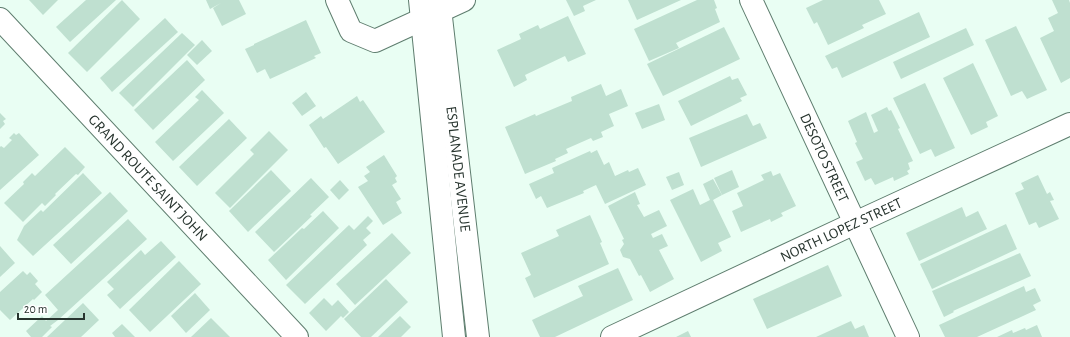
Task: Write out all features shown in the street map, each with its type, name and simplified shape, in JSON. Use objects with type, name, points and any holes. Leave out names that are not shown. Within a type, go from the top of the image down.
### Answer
[{"type":"street","points":[[337,0],[351,31],[375,41],[430,8],[464,0]]},
{"type":"street","name":"DESOTO STREET","points":[[751,0],[908,337]]},
{"type":"street","name":"ESPLANADE AVENUE","points":[[430,8],[454,337]]},
{"type":"street","name":"ESPLANADE AVENUE","points":[[430,8],[478,337]]},
{"type":"street","name":"GRAND ROUTE SAINT JOHN","points":[[3,27],[297,337]]},
{"type":"street","name":"NORTH LOPEZ STREET","points":[[612,337],[1070,124]]},
{"type":"building","points":[[29,0],[58,0],[43,15]]},
{"type":"building","points":[[86,0],[116,0],[70,42],[56,27]]},
{"type":"building","points":[[122,0],[140,19],[87,72],[68,53]]},
{"type":"building","points":[[206,0],[239,0],[246,14],[222,26],[213,8],[221,3],[210,9]]},
{"type":"building","points":[[566,0],[596,0],[583,6],[585,11],[574,16]]},
{"type":"building","points":[[628,0],[681,0],[637,20]]},
{"type":"building","points":[[697,0],[714,0],[717,8],[715,9],[720,22],[676,43],[679,48],[649,61],[634,29]]},
{"type":"building","points":[[823,0],[879,0],[886,14],[862,25],[864,28],[828,45],[817,22],[814,24],[806,8]]},
{"type":"building","points":[[1052,0],[1069,0],[1070,3],[1070,78],[1061,83],[1040,38],[1054,31],[1048,18],[1058,13]]},
{"type":"building","points":[[919,12],[930,37],[842,78],[837,67],[832,69],[825,56]]},
{"type":"building","points":[[568,16],[586,54],[568,62],[565,56],[525,75],[527,80],[514,87],[497,50],[521,39],[519,34],[538,25],[540,29]]},
{"type":"building","points":[[165,18],[178,32],[112,92],[100,78]]},
{"type":"building","points":[[306,20],[321,53],[314,56],[316,58],[270,79],[265,69],[257,73],[245,49]]},
{"type":"building","points":[[1016,26],[1047,90],[1027,99],[1022,91],[1011,96],[985,40]]},
{"type":"building","points":[[724,27],[740,59],[663,96],[647,64]]},
{"type":"building","points":[[966,28],[974,45],[901,79],[893,62]]},
{"type":"building","points":[[182,33],[195,45],[133,107],[119,93]]},
{"type":"building","points":[[202,40],[212,51],[197,65],[187,55]]},
{"type":"building","points":[[187,60],[205,80],[153,130],[134,110]]},
{"type":"building","points":[[973,63],[998,116],[986,122],[988,127],[971,135],[943,78]]},
{"type":"building","points":[[730,76],[732,80],[738,78],[747,95],[740,98],[742,101],[691,126],[678,101]]},
{"type":"building","points":[[925,83],[955,148],[935,157],[931,149],[920,154],[893,98]]},
{"type":"building","points":[[601,84],[606,96],[621,89],[628,106],[609,114],[614,126],[601,132],[603,137],[593,141],[591,138],[566,149],[568,153],[555,159],[556,161],[525,174],[505,127],[535,114],[536,116],[572,101],[571,97]]},
{"type":"building","points":[[202,90],[224,113],[173,161],[155,142],[199,100],[195,97]]},
{"type":"building","points":[[306,92],[316,106],[302,116],[292,103]]},
{"type":"building","points":[[357,96],[360,102],[363,100],[385,132],[338,164],[326,147],[324,148],[309,125],[321,116],[323,119]]},
{"type":"building","points":[[659,104],[665,120],[642,129],[635,113]]},
{"type":"building","points":[[887,107],[889,111],[891,110],[900,128],[898,129],[913,161],[908,163],[910,169],[907,171],[909,174],[894,181],[893,177],[875,185],[871,178],[865,181],[856,162],[863,159],[855,143],[857,142],[848,121],[866,112],[874,133],[878,131],[871,115]]},
{"type":"building","points":[[0,113],[6,119],[3,121],[5,124],[0,129]]},
{"type":"building","points":[[747,114],[753,126],[760,123],[767,138],[701,167],[689,138]]},
{"type":"building","points":[[229,119],[247,138],[197,186],[179,167]]},
{"type":"building","points":[[269,131],[288,150],[230,208],[215,193],[254,154],[250,150]]},
{"type":"building","points":[[14,133],[16,135],[19,133],[39,155],[0,190],[0,147],[1,146],[4,148],[12,140],[9,138]]},
{"type":"building","points":[[65,147],[85,167],[78,175],[76,174],[55,194],[56,195],[45,206],[42,203],[23,222],[4,203],[24,184],[23,182],[32,173],[35,176]]},
{"type":"building","points":[[597,150],[604,165],[609,162],[615,176],[628,170],[629,172],[638,168],[646,185],[605,204],[596,185],[583,191],[584,193],[547,208],[541,196],[536,199],[529,184],[554,173],[552,168],[590,151],[591,153]]},
{"type":"building","points":[[384,155],[397,176],[395,178],[397,182],[392,185],[401,199],[396,202],[402,213],[383,225],[358,187],[368,181],[364,176],[370,172],[366,167]]},
{"type":"building","points":[[271,170],[291,191],[248,232],[229,211]]},
{"type":"building","points":[[732,170],[739,187],[722,195],[714,178]]},
{"type":"building","points":[[771,171],[773,176],[780,173],[796,206],[781,213],[783,216],[771,222],[770,219],[741,232],[732,211],[743,206],[737,193],[764,180],[761,175]]},
{"type":"building","points":[[679,172],[684,185],[672,190],[666,177]]},
{"type":"building","points":[[83,173],[102,193],[33,256],[17,240],[24,226],[41,210],[43,212]]},
{"type":"building","points":[[1038,175],[1047,194],[1050,192],[1054,200],[1050,201],[1059,219],[1039,228],[1036,222],[1029,225],[1015,193],[1024,189],[1021,183]]},
{"type":"building","points":[[311,178],[329,197],[310,215],[312,216],[274,252],[255,232]]},
{"type":"building","points":[[713,179],[722,195],[713,200],[731,237],[718,243],[722,251],[701,262],[670,200],[693,189],[700,205],[710,200],[703,184]]},
{"type":"building","points":[[340,180],[349,190],[339,200],[330,190]]},
{"type":"building","points":[[110,192],[128,211],[71,264],[53,245]]},
{"type":"building","points":[[635,192],[640,204],[637,205],[644,217],[659,210],[667,226],[651,234],[653,238],[662,234],[668,246],[659,250],[674,279],[650,292],[630,259],[623,257],[620,250],[624,244],[622,240],[624,239],[608,206]]},
{"type":"building","points":[[962,207],[966,217],[978,211],[987,229],[919,261],[906,233]]},
{"type":"building","points":[[323,211],[339,228],[286,280],[268,260],[302,228],[304,229]]},
{"type":"building","points":[[590,215],[602,242],[600,243],[609,264],[534,298],[525,278],[531,275],[521,253],[559,236],[556,230]]},
{"type":"building","points":[[368,216],[373,221],[366,228],[371,233],[363,240],[367,245],[305,304],[286,285],[349,225],[354,230]]},
{"type":"building","points":[[128,219],[147,239],[50,326],[52,327],[42,337],[31,337],[26,331],[42,316],[46,321],[58,310],[45,295]]},
{"type":"building","points":[[1006,224],[1017,249],[932,289],[920,264]]},
{"type":"building","points":[[392,233],[411,253],[355,305],[336,284]]},
{"type":"building","points":[[161,241],[176,257],[120,309],[107,295],[114,289],[107,282],[141,250],[145,255]]},
{"type":"building","points":[[0,246],[15,263],[0,277]]},
{"type":"building","points":[[1020,253],[1031,276],[953,311],[954,312],[944,317],[932,291]]},
{"type":"building","points":[[179,261],[201,284],[150,332],[129,310]]},
{"type":"building","points":[[828,265],[842,296],[767,329],[753,299]]},
{"type":"building","points":[[618,268],[633,300],[555,337],[540,337],[532,320],[583,296],[578,286]]},
{"type":"building","points":[[23,271],[27,275],[30,272],[38,281],[35,284],[42,292],[10,320],[0,310],[0,292]]},
{"type":"building","points":[[386,279],[408,302],[371,337],[361,337],[344,319]]},
{"type":"building","points":[[1024,286],[1026,292],[1035,288],[1041,301],[1033,305],[1036,310],[977,337],[945,337],[939,325]]},
{"type":"building","points":[[195,293],[210,310],[186,333],[171,316]]},
{"type":"building","points":[[324,298],[332,306],[338,300],[349,312],[343,318],[341,316],[326,331],[309,313]]},
{"type":"building","points":[[83,303],[99,320],[81,337],[47,337]]},
{"type":"building","points":[[400,316],[411,327],[401,337],[378,337]]},
{"type":"building","points":[[211,318],[230,337],[191,337]]},
{"type":"building","points":[[851,321],[855,329],[864,325],[869,337],[816,337]]},
{"type":"building","points":[[122,324],[135,337],[115,337],[112,333]]},
{"type":"building","points":[[1037,325],[1042,337],[997,337],[1012,330],[1013,333],[1025,328],[1026,330]]},
{"type":"building","points":[[688,331],[691,337],[676,337]]}]
